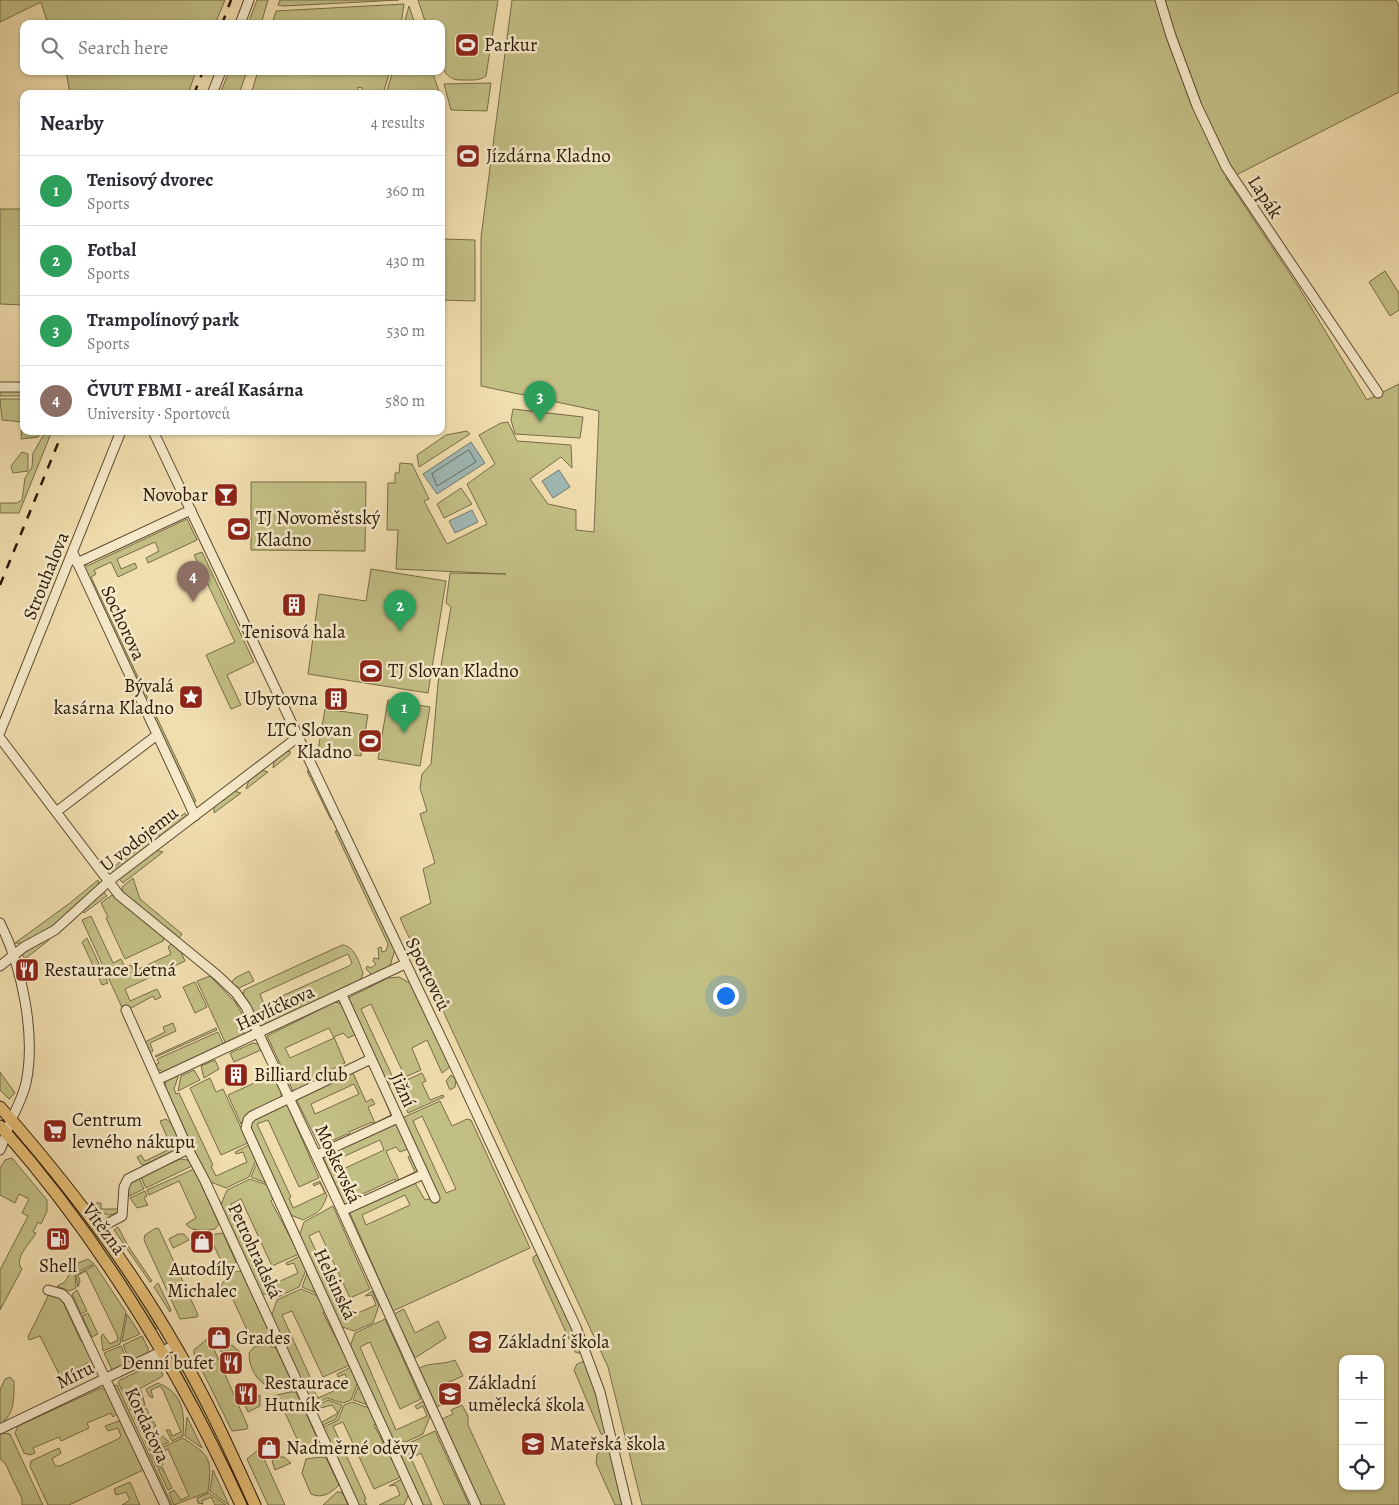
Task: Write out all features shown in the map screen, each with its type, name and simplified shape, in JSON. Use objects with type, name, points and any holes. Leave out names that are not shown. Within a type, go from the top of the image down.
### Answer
[{"type":"main road","name":"Vítězná","points":[[0,1107],[63,1181],[99,1228],[175,1345],[202,1394],[256,1505]]},
{"type":"main road","name":"Vítězná","points":[[4,1130],[53,1188],[87,1234],[164,1352],[205,1428],[241,1505]]},
{"type":"street","points":[[242,20],[249,0]]},
{"type":"street","name":"Lapák","points":[[1160,0],[1197,106],[1226,167],[1378,393]]},
{"type":"street","points":[[214,90],[219,75]]},
{"type":"street","points":[[0,387],[20,387]]},
{"type":"street","name":"Strouhalova","points":[[0,732],[119,435]]},
{"type":"street","name":"Sportovců","points":[[155,435],[475,1110],[588,1355],[600,1392],[628,1505]]},
{"type":"street","name":"Sportovců","points":[[161,435],[172,468]]},
{"type":"street","points":[[77,563],[191,510]]},
{"type":"street","name":"Sochorova","points":[[73,553],[195,816]]},
{"type":"street","points":[[56,812],[157,735]]},
{"type":"street","name":"U vodojemu","points":[[0,966],[55,930],[109,881],[298,737]]},
{"type":"street","points":[[0,738],[109,881]]},
{"type":"street","name":"Moskevská","points":[[109,881],[120,894],[236,992],[259,1033],[317,1155],[476,1505]]},
{"type":"street","points":[[0,923],[13,956],[25,1004],[29,1048],[24,1088],[11,1120],[4,1130],[0,1150]]},
{"type":"street","name":"Havlíčkova","points":[[157,1080],[405,964]]},
{"type":"street","name":"Jižní","points":[[342,995],[435,1198]]},
{"type":"street","name":"Petrohradská","points":[[126,1010],[188,1149],[205,1181],[354,1505]]},
{"type":"street","name":"Helsinská","points":[[371,1059],[250,1118],[246,1131],[418,1505]]},
{"type":"street","points":[[317,1155],[398,1118]]},
{"type":"street","name":"Vítězná","points":[[99,1228],[122,1216],[124,1187],[128,1179],[188,1149]]},
{"type":"street","points":[[342,1211],[424,1174]]},
{"type":"street","name":"Kordačova","points":[[48,1290],[67,1297],[107,1378],[165,1505]]},
{"type":"street","points":[[164,1352],[175,1345]]},
{"type":"street","name":"Míru","points":[[0,1429],[164,1352]]},
{"type":"shaded area","points":[[0,0],[225,0],[217,20],[47,20],[41,2],[0,22]]},
{"type":"shaded area","points":[[257,0],[268,0],[262,20],[250,20]]},
{"type":"shaded area","points":[[280,0],[399,0],[284,6],[278,5]]},
{"type":"shaded area","name":"Parkur","points":[[418,0],[498,0],[486,76],[484,78],[463,80],[454,79],[447,75],[445,72],[445,20],[425,20]]},
{"type":"shaded area","points":[[512,0],[1396,0],[1399,7],[1399,92],[1238,174],[1226,178],[1298,286],[1367,400],[1399,384],[1399,1505],[642,1505],[608,1367],[400,918],[431,903],[423,869],[435,863],[420,814],[427,811],[420,788],[422,774],[431,764],[438,683],[451,607],[446,603],[450,573],[506,574],[396,569],[398,530],[387,530],[388,483],[395,483],[395,473],[399,473],[400,463],[412,464],[429,499],[424,501],[447,544],[487,524],[467,484],[495,464],[479,435],[501,423],[508,422],[517,441],[571,445],[572,468],[561,457],[530,479],[548,504],[576,510],[576,530],[594,532],[599,411],[481,386],[481,237]]},
{"type":"shaded area","points":[[404,4],[402,20],[273,20],[276,11]]},
{"type":"shaded area","points":[[409,6],[414,20],[405,20]]},
{"type":"shaded area","points":[[67,75],[195,75],[189,90],[69,90]]},
{"type":"shaded area","points":[[227,75],[246,75],[240,90],[222,90]]},
{"type":"shaded area","points":[[257,75],[389,75],[384,90],[363,90],[358,87],[358,90],[252,90]]},
{"type":"shaded area","points":[[392,75],[433,75],[439,90],[387,90]]},
{"type":"shaded area","points":[[491,83],[487,111],[451,110],[444,84]]},
{"type":"shaded area","points":[[0,209],[20,209],[20,305],[0,304]]},
{"type":"shaded area","points":[[445,239],[475,240],[475,301],[445,300]]},
{"type":"shaded area","points":[[1385,271],[1399,293],[1399,310],[1390,316],[1369,282]]},
{"type":"shaded area","points":[[0,391],[20,392],[20,396],[0,396]]},
{"type":"shaded area","points":[[0,399],[20,399],[20,422],[2,420]]},
{"type":"shaded area","points":[[513,409],[583,417],[580,438],[515,434],[511,420]]},
{"type":"shaded area","points":[[467,431],[470,434],[419,467],[417,455],[446,435]]},
{"type":"shaded area","points":[[21,435],[39,435],[38,437],[21,439]]},
{"type":"shaded area","points":[[44,435],[50,435],[19,513],[0,513],[0,503],[17,503],[22,500],[25,478],[32,467],[33,453]]},
{"type":"shaded area","points":[[22,452],[28,454],[28,471],[13,473],[11,466]]},
{"type":"shaded area","points":[[251,482],[366,482],[365,551],[251,550]]},
{"type":"shaded area","points":[[461,488],[472,504],[444,518],[437,504]]},
{"type":"shaded area","points":[[187,519],[197,540],[148,563],[146,558],[159,551],[155,542],[117,559],[121,569],[135,563],[137,568],[118,577],[111,562],[94,570],[96,574],[91,577],[196,801],[193,803],[83,565],[85,562],[87,566]]},
{"type":"shaded area","points":[[202,552],[254,662],[227,675],[241,705],[231,709],[206,655],[235,642],[194,555]]},
{"type":"shaded area","points":[[371,569],[446,581],[428,693],[308,674],[319,594],[366,601]]},
{"type":"shaded area","points":[[388,700],[430,707],[420,766],[378,759]]},
{"type":"shaded area","points":[[325,709],[368,715],[361,756],[318,750]]},
{"type":"shaded area","points":[[290,751],[290,754],[273,768],[274,761]]},
{"type":"shaded area","points":[[262,770],[268,772],[246,789],[249,780]]},
{"type":"shaded area","points":[[307,771],[311,772],[333,817],[331,820]]},
{"type":"shaded area","points":[[234,791],[241,793],[214,813],[214,806]]},
{"type":"shaded area","points":[[185,813],[187,817],[162,837],[157,834]]},
{"type":"shaded area","points":[[335,831],[339,832],[395,949],[390,966],[372,975],[366,969],[367,966],[371,968],[376,964],[373,961],[374,958],[379,959],[378,948],[381,947],[382,952],[386,951],[388,944]]},
{"type":"shaded area","points":[[150,839],[153,845],[114,873],[111,869]]},
{"type":"shaded area","points":[[156,850],[163,852],[123,883],[119,879]]},
{"type":"shaded area","points":[[133,878],[140,899],[182,934],[178,939],[123,894],[122,887]]},
{"type":"shaded area","points":[[98,880],[99,885],[59,921],[35,938],[15,943],[70,903]]},
{"type":"shaded area","points":[[103,891],[107,896],[84,913],[82,910]]},
{"type":"shaded area","points":[[112,895],[164,938],[163,941],[125,959],[101,903]]},
{"type":"shaded area","points":[[91,916],[113,963],[121,959],[125,967],[131,965],[134,971],[171,954],[168,947],[171,944],[181,952],[185,961],[125,989],[130,1001],[157,989],[161,997],[155,1000],[153,996],[124,1012],[82,920]]},
{"type":"shaded area","points":[[49,938],[49,940],[25,959],[22,954]]},
{"type":"shaded area","points":[[87,938],[108,983],[102,985],[82,942]]},
{"type":"shaded area","points":[[342,945],[353,951],[363,973],[360,982],[268,1024],[257,1020],[243,997],[244,990]],"holes":[[[348,954],[352,963],[349,966],[264,1004],[260,994]]]},
{"type":"shaded area","points":[[249,971],[254,981],[239,988],[231,983],[235,978]]},
{"type":"shaded area","points":[[210,976],[235,1002],[246,1021],[243,1035],[226,1044],[197,981]]},
{"type":"shaded area","points":[[399,977],[410,983],[451,1066],[442,1073],[427,1040],[412,1048],[421,1070],[405,1077],[371,1004],[361,1009],[395,1082],[386,1087],[348,998],[388,978]]},
{"type":"shaded area","points":[[195,982],[207,1007],[195,1013],[183,987]]},
{"type":"shaded area","points":[[335,1002],[343,1004],[357,1034],[348,1038],[343,1033],[334,1037],[345,1063],[308,1081],[308,1087],[293,1091],[267,1036]],"holes":[[[329,1028],[334,1038],[290,1058],[285,1048]]]},
{"type":"shaded area","points":[[173,1023],[176,1031],[150,1043],[153,1051],[149,1053],[145,1042],[165,1032],[163,1027]]},
{"type":"shaded area","points":[[216,1028],[217,1030],[155,1056]]},
{"type":"shaded area","points":[[218,1032],[224,1045],[164,1072],[157,1069],[155,1065],[159,1063],[157,1059]]},
{"type":"shaded area","points":[[253,1043],[258,1044],[261,1050],[234,1062],[230,1053]]},
{"type":"shaded area","points":[[215,1060],[219,1069],[204,1078],[201,1066]]},
{"type":"shaded area","points":[[194,1070],[200,1080],[178,1091],[181,1076]]},
{"type":"shaded area","points":[[352,1071],[366,1102],[372,1099],[375,1104],[368,1107],[375,1123],[391,1115],[385,1100],[389,1102],[393,1112],[392,1116],[375,1127],[372,1122],[349,1132],[351,1137],[349,1138],[347,1134],[327,1143],[326,1149],[321,1149],[297,1101],[298,1096]],"holes":[[[354,1084],[359,1094],[315,1114],[311,1104]]]},
{"type":"shaded area","points":[[0,1072],[15,1093],[9,1099],[0,1090]]},
{"type":"shaded area","points":[[422,1073],[426,1081],[422,1083],[430,1100],[443,1095],[444,1097],[408,1113],[396,1085]]},
{"type":"shaded area","points":[[179,1074],[174,1089],[176,1094],[179,1093],[213,1165],[211,1166],[216,1176],[247,1162],[243,1152],[236,1154],[235,1152],[249,1145],[256,1160],[249,1177],[226,1188],[208,1181],[165,1086],[166,1080]]},
{"type":"shaded area","points":[[272,1075],[281,1092],[281,1097],[248,1113],[241,1124],[228,1095]]},
{"type":"shaded area","points":[[451,1075],[456,1080],[455,1087],[450,1090],[446,1081]]},
{"type":"shaded area","points":[[210,1078],[216,1092],[223,1089],[248,1143],[221,1155],[190,1088]]},
{"type":"shaded area","points":[[440,1101],[452,1126],[467,1119],[471,1120],[530,1248],[393,1311],[349,1211],[415,1183],[425,1200],[436,1197],[402,1118]],"holes":[[[422,1116],[456,1189],[446,1193],[413,1121]],[[405,1195],[410,1205],[366,1225],[362,1215]]]},
{"type":"shaded area","points":[[284,1104],[287,1105],[319,1178],[299,1187],[268,1120],[257,1124],[291,1197],[289,1198],[293,1208],[325,1193],[320,1183],[314,1186],[313,1184],[320,1181],[327,1196],[325,1201],[319,1211],[303,1220],[286,1213],[249,1131],[249,1122]]},
{"type":"shaded area","points":[[166,1119],[176,1132],[179,1141],[178,1149],[144,1165],[141,1164],[137,1157],[141,1155],[145,1161],[172,1148],[160,1121]]},
{"type":"shaded area","points":[[392,1123],[399,1124],[410,1148],[400,1152],[396,1147],[386,1151],[399,1180],[415,1172],[408,1157],[413,1155],[418,1173],[397,1184],[395,1179],[354,1198],[353,1204],[345,1205],[323,1157]],"holes":[[[380,1140],[384,1150],[341,1170],[336,1160]]]},
{"type":"shaded area","points":[[12,1158],[47,1200],[47,1211],[41,1224],[38,1222],[33,1232],[36,1233],[23,1251],[20,1260],[22,1269],[0,1310],[0,1270],[28,1216],[22,1213],[29,1199],[19,1194],[15,1203],[0,1195],[0,1168],[5,1160]]},
{"type":"shaded area","points":[[180,1159],[188,1160],[192,1166],[146,1188],[141,1177]]},
{"type":"shaded area","points":[[257,1163],[266,1183],[251,1177]]},
{"type":"shaded area","points":[[194,1169],[219,1224],[215,1229],[195,1230],[188,1227],[186,1224],[196,1218],[179,1181],[149,1195],[147,1190]]},
{"type":"shaded area","points":[[139,1178],[144,1189],[129,1196],[128,1188],[131,1182]]},
{"type":"shaded area","points":[[250,1179],[267,1185],[273,1199],[271,1201],[299,1254],[272,1266],[241,1199],[231,1204],[267,1287],[298,1273],[294,1263],[287,1265],[286,1263],[300,1256],[306,1270],[299,1287],[276,1298],[259,1292],[220,1207],[227,1190]]},
{"type":"shaded area","points":[[145,1191],[147,1196],[144,1198],[148,1205],[137,1208],[130,1198]]},
{"type":"shaded area","points":[[95,1203],[101,1203],[101,1209],[118,1209],[118,1212],[107,1215],[100,1209]]},
{"type":"shaded area","points":[[333,1206],[370,1289],[350,1298],[319,1231],[309,1236],[342,1308],[340,1309],[344,1319],[376,1305],[372,1295],[365,1296],[372,1291],[379,1305],[373,1323],[354,1331],[337,1325],[298,1239],[304,1222]]},
{"type":"shaded area","points":[[76,1207],[95,1230],[159,1327],[156,1329],[123,1278],[74,1209]]},
{"type":"shaded area","points":[[118,1227],[128,1246],[152,1281],[150,1282],[114,1230]]},
{"type":"shaded area","points":[[156,1228],[159,1229],[198,1315],[197,1317],[180,1319],[144,1240],[145,1235]]},
{"type":"shaded area","points":[[223,1233],[236,1262],[226,1272],[209,1235]]},
{"type":"shaded area","points":[[178,1234],[184,1234],[189,1240],[173,1248],[169,1239]]},
{"type":"shaded area","points":[[538,1254],[583,1354],[575,1352],[533,1260],[533,1257]]},
{"type":"shaded area","points":[[88,1259],[94,1264],[75,1273],[76,1288],[69,1291],[57,1286],[65,1282],[75,1264]]},
{"type":"shaded area","points":[[95,1265],[126,1312],[120,1344],[103,1351],[101,1336],[103,1334],[110,1344],[118,1340],[117,1335],[86,1271],[78,1275],[80,1281],[78,1287],[76,1275]]},
{"type":"shaded area","points":[[241,1271],[271,1336],[266,1340],[246,1341],[239,1338],[236,1335],[247,1330],[230,1293],[220,1298],[218,1295],[226,1279],[233,1273]]},
{"type":"shaded area","points":[[307,1273],[316,1293],[302,1287]]},
{"type":"shaded area","points":[[158,1283],[171,1310],[170,1312],[154,1287]]},
{"type":"shaded area","points":[[301,1289],[318,1296],[325,1311],[323,1313],[350,1365],[323,1377],[292,1311],[282,1315],[315,1388],[313,1389],[318,1398],[349,1384],[345,1374],[338,1377],[337,1374],[351,1367],[358,1382],[351,1400],[343,1403],[327,1398],[312,1406],[271,1317],[277,1300]]},
{"type":"shaded area","points":[[77,1290],[87,1311],[81,1314],[72,1294]]},
{"type":"shaded area","points":[[49,1294],[62,1300],[81,1341],[86,1343],[98,1368],[93,1373],[88,1363],[60,1376],[40,1336],[29,1340],[28,1337]]},
{"type":"shaded area","points":[[404,1309],[415,1333],[438,1321],[446,1338],[415,1358],[394,1314]]},
{"type":"shaded area","points":[[88,1313],[98,1334],[92,1337],[82,1316]]},
{"type":"shaded area","points":[[127,1314],[140,1334],[122,1342]]},
{"type":"shaded area","points":[[385,1319],[421,1399],[400,1409],[370,1342],[360,1347],[396,1430],[427,1416],[423,1406],[417,1409],[415,1406],[423,1401],[430,1416],[423,1434],[406,1442],[389,1436],[349,1350],[355,1333]]},
{"type":"shaded area","points":[[142,1336],[148,1348],[148,1354],[131,1363],[123,1345]]},
{"type":"shaded area","points":[[207,1339],[210,1340],[248,1427],[247,1429],[232,1431],[194,1354],[194,1350]]},
{"type":"shaded area","points":[[232,1345],[240,1352],[224,1359],[220,1349]]},
{"type":"shaded area","points":[[267,1345],[276,1348],[293,1384],[285,1388],[269,1387],[257,1377],[250,1362],[249,1353],[254,1347]]},
{"type":"shaded area","points":[[121,1346],[129,1364],[112,1370],[104,1353]]},
{"type":"shaded area","points":[[177,1358],[195,1390],[250,1505],[246,1505],[209,1426],[175,1361]]},
{"type":"shaded area","points":[[455,1360],[463,1376],[440,1386],[447,1402],[437,1407],[419,1368]]},
{"type":"shaded area","points":[[585,1361],[594,1384],[607,1436],[601,1434],[574,1370],[577,1364]]},
{"type":"shaded area","points":[[153,1364],[160,1367],[163,1376],[125,1397],[118,1382]]},
{"type":"shaded area","points":[[10,1377],[14,1381],[13,1405],[9,1416],[0,1424],[0,1390],[5,1379]]},
{"type":"shaded area","points":[[158,1383],[173,1392],[183,1411],[183,1436],[172,1441],[166,1430],[170,1430],[172,1436],[181,1432],[163,1390],[160,1386],[151,1390],[153,1398],[149,1396],[146,1389]]},
{"type":"shaded area","points":[[117,1385],[172,1505],[169,1505],[114,1386]]},
{"type":"shaded area","points":[[359,1385],[368,1405],[353,1400]]},
{"type":"shaded area","points":[[101,1388],[106,1390],[118,1413],[113,1417],[111,1413],[87,1423],[89,1428],[61,1441],[59,1437],[33,1448],[35,1453],[30,1455],[24,1453],[15,1433],[18,1426]]},
{"type":"shaded area","points":[[141,1390],[145,1405],[131,1411],[126,1399]]},
{"type":"shaded area","points":[[296,1392],[322,1448],[304,1454],[295,1452],[288,1447],[298,1441],[281,1404],[271,1409],[269,1405],[273,1396]]},
{"type":"shaded area","points":[[260,1395],[260,1406],[248,1412],[244,1403]]},
{"type":"shaded area","points":[[328,1400],[342,1405],[336,1419],[321,1426],[322,1422],[338,1413],[332,1405],[314,1410],[312,1408]]},
{"type":"shaded area","points":[[352,1402],[369,1408],[376,1423],[374,1425],[401,1477],[374,1489],[343,1422],[333,1426],[367,1505],[357,1505],[322,1428],[338,1420],[344,1405]]},
{"type":"shaded area","points":[[462,1405],[468,1416],[468,1425],[505,1505],[481,1505],[442,1419],[453,1414],[451,1410]]},
{"type":"shaded area","points":[[146,1408],[156,1426],[142,1434],[133,1414]]},
{"type":"shaded area","points":[[187,1417],[202,1448],[185,1436]]},
{"type":"shaded area","points":[[119,1421],[122,1423],[143,1470],[69,1505],[48,1505],[30,1466],[31,1461],[59,1448],[61,1453],[52,1459],[55,1466],[60,1466],[118,1439],[121,1436],[118,1428],[108,1431],[105,1426]]},
{"type":"shaded area","points":[[157,1431],[169,1442],[150,1451],[143,1437]]},
{"type":"shaded area","points":[[435,1431],[469,1505],[444,1505],[421,1453],[411,1458],[432,1505],[420,1505],[400,1461],[407,1444]]},
{"type":"shaded area","points":[[0,1434],[10,1434],[43,1505],[22,1505],[22,1499],[5,1463],[0,1459]]},
{"type":"shaded area","points":[[183,1438],[199,1449],[208,1459],[210,1472],[208,1492],[174,1505],[169,1493],[174,1490],[181,1500],[189,1496],[168,1449],[160,1453],[163,1465],[157,1467],[150,1453]]},
{"type":"shaded area","points":[[610,1446],[624,1505],[615,1505],[596,1463],[597,1454]]},
{"type":"shaded area","points":[[260,1450],[285,1505],[268,1505],[247,1459]]},
{"type":"shaded area","points":[[278,1457],[284,1457],[291,1463],[275,1470],[272,1461]]},
{"type":"shaded area","points":[[326,1458],[339,1485],[330,1493],[319,1496],[311,1494],[302,1473],[306,1459]]},
{"type":"shaded area","points":[[162,1467],[172,1488],[168,1490],[158,1469]]},
{"type":"shaded area","points":[[213,1470],[229,1505],[210,1491]]},
{"type":"shaded area","points":[[402,1479],[409,1494],[404,1505],[379,1505],[400,1495],[396,1485],[389,1486]]},
{"type":"shaded area","points":[[130,1482],[140,1505],[122,1505],[130,1500],[126,1492],[116,1495],[114,1489]]},
{"type":"shaded area","points":[[337,1492],[342,1492],[348,1505],[323,1505]]},
{"type":"shaded area","points":[[209,1493],[226,1505],[215,1505],[211,1497],[202,1501],[203,1504],[198,1503],[197,1498]]},
{"type":"water","points":[[471,442],[485,463],[437,494],[423,474]]},
{"type":"water","points":[[559,470],[570,487],[553,498],[542,481]]},
{"type":"water","points":[[472,510],[478,522],[455,533],[449,521]]},
{"type":"railway","points":[[224,20],[231,0]]},
{"type":"railway","points":[[196,90],[201,75]]},
{"type":"railway","points":[[0,585],[61,435]]},
{"type":"place","name":"Parkur","points":[[467,45]]},
{"type":"place","name":"Jízdárna Kladno","points":[[468,156]]},
{"type":"place","name":"Trampolínový park","points":[[540,422]]},
{"type":"place","name":"Novobar","points":[[226,495]]},
{"type":"place","name":"TJ Novoměstský Kladno","points":[[239,529]]},
{"type":"place","name":"ČVUT FBMI - areál Kasárna","points":[[193,602]]},
{"type":"place","name":"Tenisová hala","points":[[294,605]]},
{"type":"place","name":"Fotbal","points":[[400,631]]},
{"type":"place","name":"TJ Slovan Kladno","points":[[371,671]]},
{"type":"place","name":"Bývalá kasárna Kladno","points":[[191,697]]},
{"type":"place","name":"Ubytovna","points":[[336,699]]},
{"type":"place","name":"Tenisový dvorec","points":[[404,733]]},
{"type":"place","name":"LTC Slovan Kladno","points":[[370,741]]},
{"type":"place","name":"Restaurace Letná","points":[[27,970]]},
{"type":"place","name":"Billiard club","points":[[236,1075]]},
{"type":"place","name":"Centrum levného nákupu","points":[[55,1131]]},
{"type":"place","name":"Shell","points":[[58,1239]]},
{"type":"place","name":"Autodíly Michalec","points":[[202,1242]]},
{"type":"place","name":"Grades","points":[[219,1338]]},
{"type":"place","name":"Základní škola","points":[[480,1342]]},
{"type":"place","name":"Denní bufet","points":[[231,1363]]},
{"type":"place","name":"Restaurace Hutník","points":[[246,1394]]},
{"type":"place","name":"Základní umělecká škola","points":[[450,1394]]},
{"type":"place","name":"Mateřská škola","points":[[533,1444]]},
{"type":"place","name":"Nadměrné oděvy","points":[[269,1448]]}]
